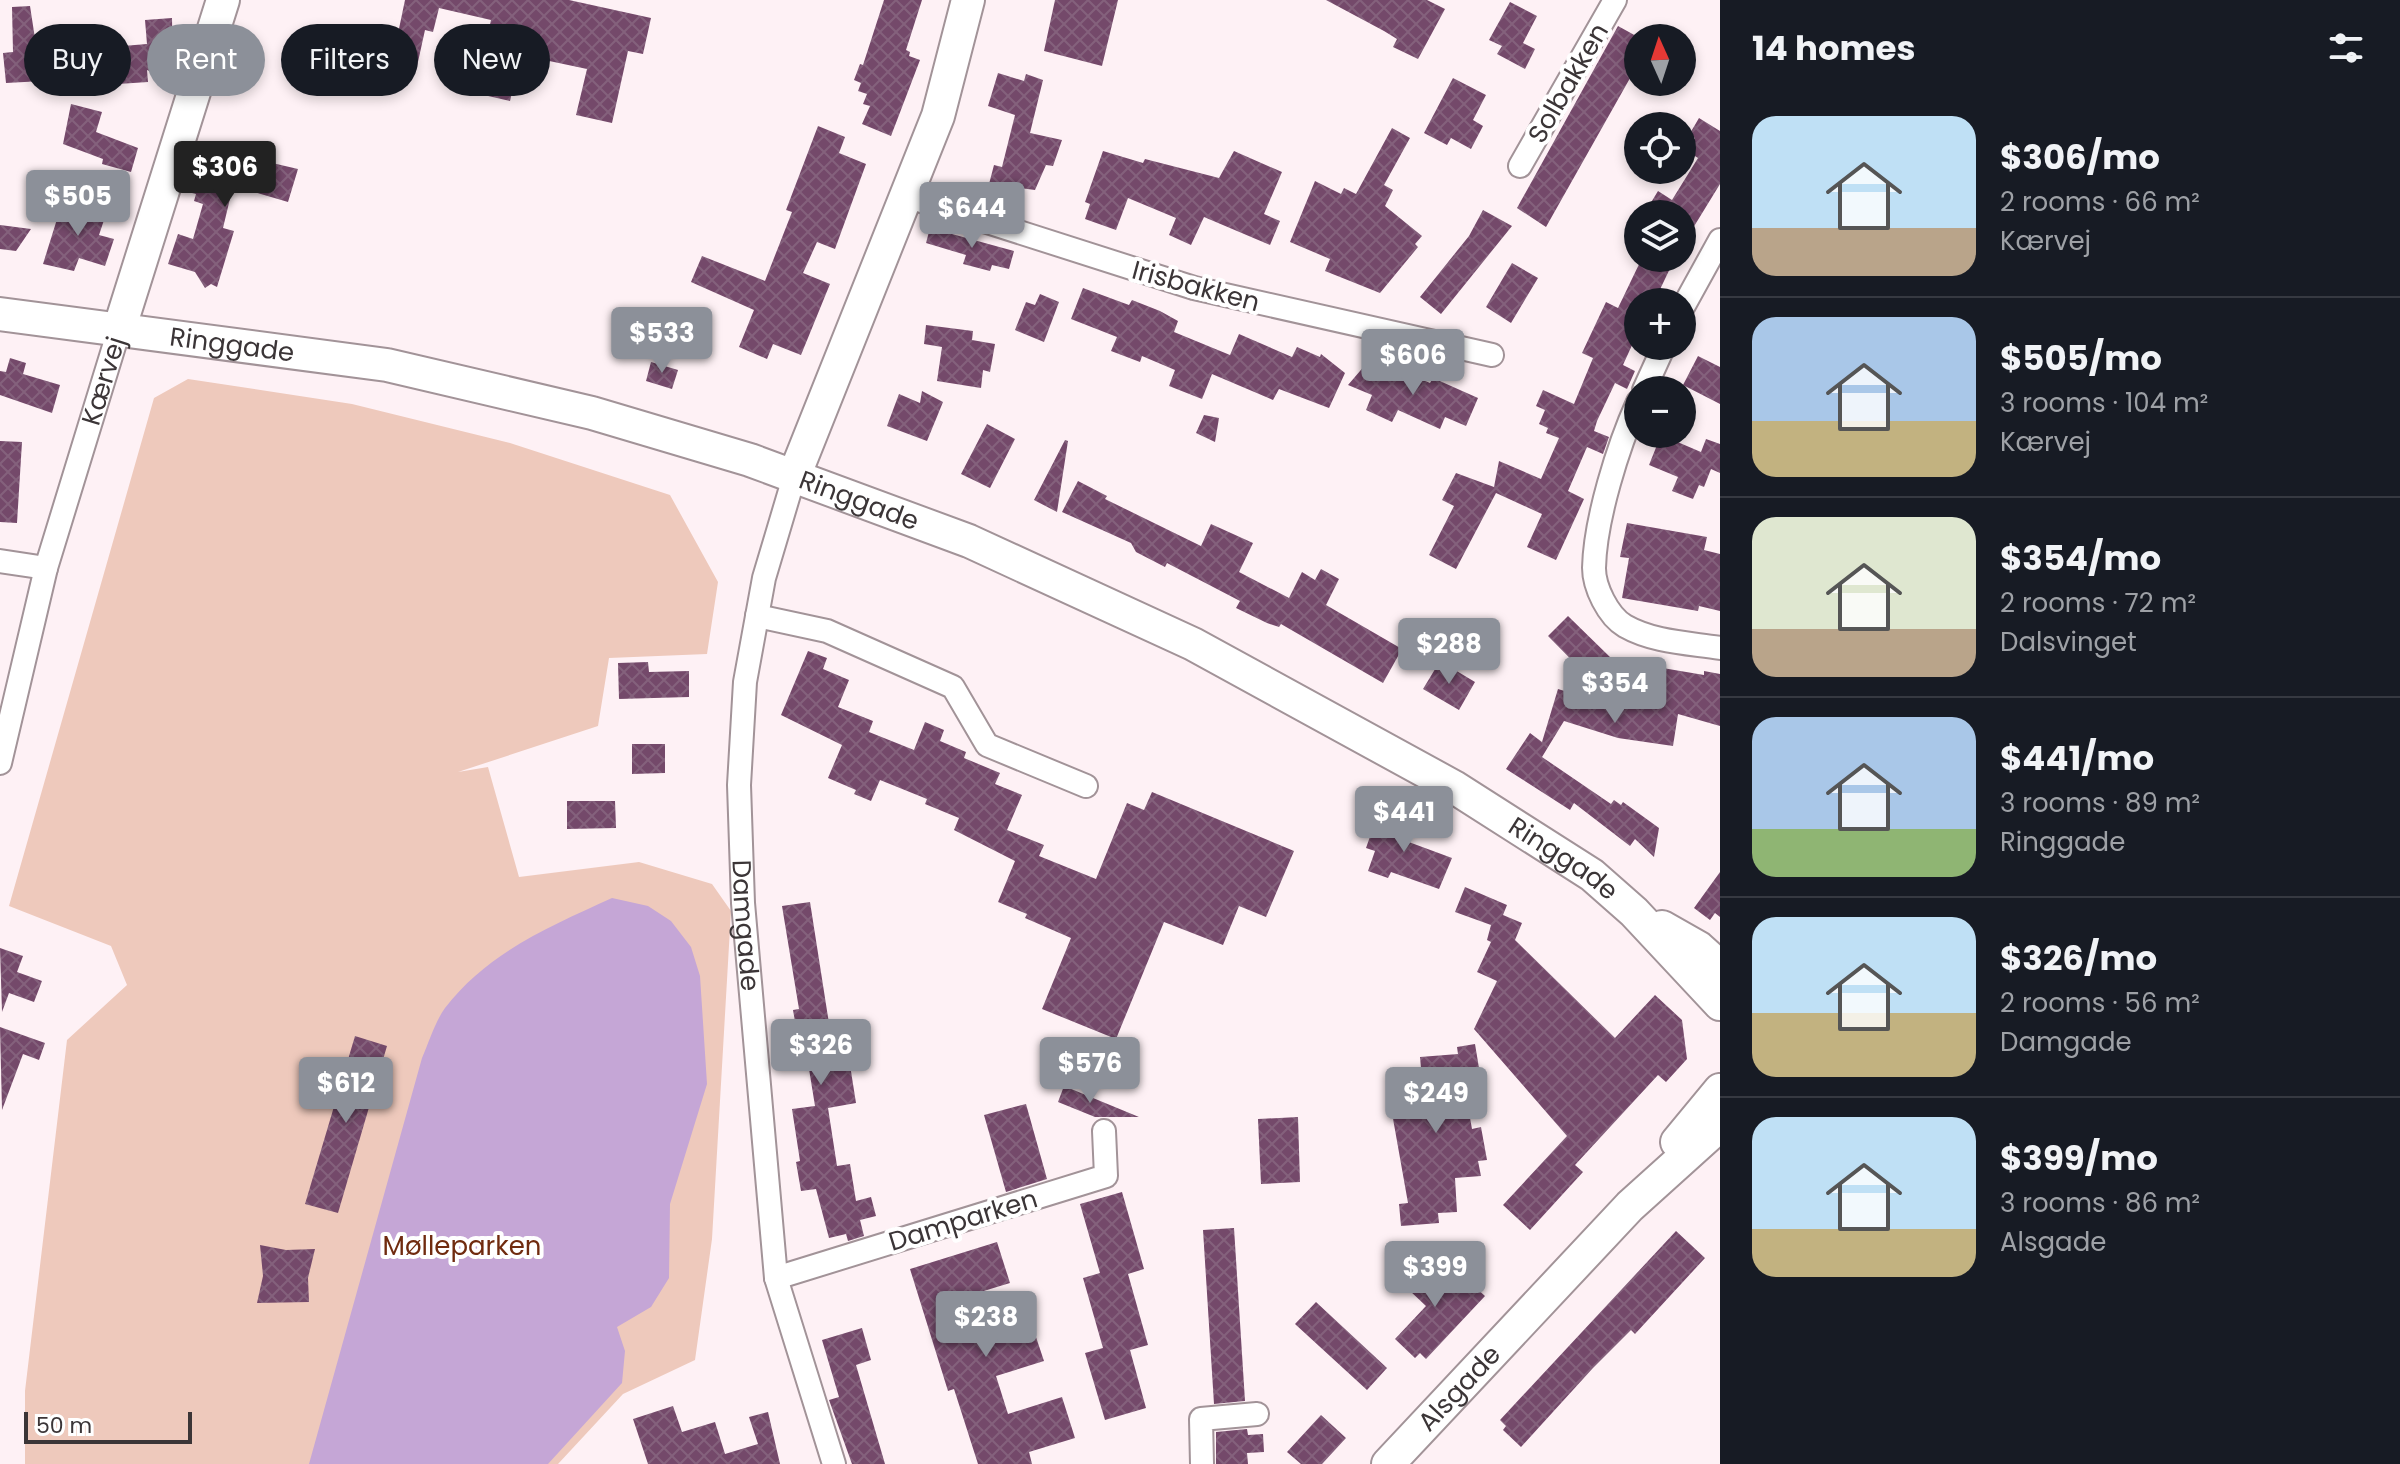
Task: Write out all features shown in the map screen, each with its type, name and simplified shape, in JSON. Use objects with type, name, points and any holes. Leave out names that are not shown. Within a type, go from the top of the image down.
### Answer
[{"type":"street","name":"Damgade","points":[[834,1464],[776,1278],[743,903],[739,785],[745,682],[764,578],[795,474],[938,116],[968,0]]},
{"type":"street","name":"Solbakken","points":[[1520,166],[1615,0]]},
{"type":"street","name":"Kærvej","points":[[0,763],[46,568],[220,1]]},
{"type":"street","name":"Irisbakken","points":[[906,196],[1194,288],[1492,355]]},
{"type":"street","points":[[1694,288],[1720,240]]},
{"type":"street","name":"Ringgade","points":[[0,314],[387,365],[592,413],[795,474],[969,541],[1193,644],[1454,787],[1592,875],[1634,912],[1720,1004]]},
{"type":"street","points":[[1624,447],[1603,514],[1594,570],[1602,600],[1622,625],[1659,639],[1720,648]]},
{"type":"street","points":[[0,561],[46,568]]},
{"type":"street","points":[[757,616],[827,631],[953,687],[987,745],[1086,786]]},
{"type":"street","name":"Ringgade","points":[[1634,912],[1699,948],[1720,967]]},
{"type":"street","name":"Alsgade","points":[[1630,1206],[1720,1090]]},
{"type":"street","name":"Alsgade","points":[[1388,1464],[1630,1206],[1720,1125]]},
{"type":"street","name":"Damparken","points":[[776,1278],[1106,1176],[1104,1131]]},
{"type":"street","points":[[1202,1464],[1201,1419],[1257,1414]]},
{"type":"green space","name":"Mølleparken","points":[[188,379],[352,404],[510,443],[670,495],[718,582],[707,654],[609,658],[598,726],[458,772],[488,767],[519,877],[639,862],[712,884],[731,911],[712,1239],[695,1360],[623,1394],[558,1464],[25,1464],[25,1391],[67,1040],[127,985],[111,946],[9,906],[154,398]]},
{"type":"shaded area","points":[[612,898],[648,906],[671,921],[691,947],[700,976],[707,1084],[670,1204],[669,1278],[651,1307],[617,1327],[625,1351],[622,1383],[548,1464],[309,1464],[422,1058],[438,1019],[462,988],[501,956],[544,930]]},
{"type":"building","points":[[405,0],[569,0],[651,18],[643,54],[628,51],[612,123],[576,115],[587,69],[550,61],[550,24],[490,24],[491,20],[439,8],[433,32],[425,30],[418,62],[418,24],[400,24]]},
{"type":"building","points":[[884,0],[922,0],[906,50],[910,52],[909,56],[920,60],[891,136],[862,124],[870,106],[863,104],[867,94],[858,91],[861,83],[854,80],[860,64],[863,65]]},
{"type":"building","points":[[1055,0],[1118,0],[1102,66],[1044,51]]},
{"type":"building","points":[[1326,0],[1427,0],[1445,9],[1418,59],[1393,47],[1397,39]]},
{"type":"building","points":[[1510,2],[1537,16],[1523,43],[1535,49],[1525,69],[1497,54],[1502,46],[1489,40]]},
{"type":"building","points":[[30,6],[33,24],[24,24],[24,82],[6,83],[3,53],[13,52],[12,7]]},
{"type":"building","points":[[172,18],[172,24],[147,24],[147,44],[145,20]]},
{"type":"building","points":[[1618,26],[1624,29],[1624,89],[1546,227],[1517,208]]},
{"type":"building","points":[[147,44],[147,82],[131,83],[131,45]]},
{"type":"building","points":[[998,73],[1024,81],[1026,74],[1043,80],[1030,133],[1062,140],[1053,166],[1046,165],[1035,190],[989,184],[994,165],[1002,167],[1015,115],[988,106]]},
{"type":"building","points":[[1453,78],[1486,95],[1473,120],[1483,126],[1471,149],[1451,138],[1447,145],[1424,133]]},
{"type":"building","points":[[488,96],[511,96],[510,101]]},
{"type":"building","points":[[71,104],[102,112],[96,132],[138,148],[131,172],[102,164],[103,159],[63,144]]},
{"type":"building","points":[[1699,118],[1720,131],[1720,184],[1696,223],[1696,200],[1672,200],[1682,184],[1696,184],[1696,123]]},
{"type":"building","points":[[818,126],[845,137],[839,153],[866,164],[835,249],[817,242],[803,273],[830,284],[801,355],[773,344],[767,359],[739,347],[754,310],[691,282],[702,256],[765,281],[792,212],[786,210]]},
{"type":"building","points":[[1392,128],[1410,138],[1384,185],[1393,190],[1385,206],[1422,236],[1415,244],[1418,247],[1380,293],[1325,271],[1330,259],[1290,242],[1315,181],[1341,194],[1344,188],[1356,194]]},
{"type":"building","points":[[217,150],[298,169],[288,202],[233,186],[223,228],[234,231],[217,287],[211,284],[205,288],[195,272],[168,264],[178,234],[193,239],[203,204],[194,201],[196,194],[188,192],[197,163],[211,167]]},
{"type":"building","points":[[1103,151],[1143,163],[1145,159],[1219,178],[1234,151],[1282,172],[1264,214],[1280,221],[1270,245],[1204,217],[1191,245],[1169,235],[1176,218],[1128,198],[1116,230],[1085,219],[1090,204],[1085,202]]},
{"type":"building","points":[[1658,191],[1672,200],[1653,200]]},
{"type":"building","points":[[63,200],[106,214],[99,235],[114,239],[105,266],[79,258],[74,271],[43,264]]},
{"type":"building","points":[[1483,210],[1512,226],[1441,314],[1420,297],[1469,236]]},
{"type":"building","points":[[0,225],[31,229],[16,251],[0,249]]},
{"type":"building","points":[[930,228],[1014,251],[1009,269],[992,265],[990,271],[963,264],[966,255],[926,243]]},
{"type":"building","points":[[1512,263],[1538,278],[1511,323],[1486,307]]},
{"type":"building","points":[[1635,272],[1668,272],[1661,288],[1628,288]]},
{"type":"building","points":[[1083,288],[1129,305],[1132,300],[1160,311],[1178,321],[1174,332],[1230,355],[1239,334],[1292,357],[1297,347],[1320,357],[1321,354],[1345,373],[1329,408],[1279,389],[1273,400],[1212,374],[1202,399],[1169,386],[1175,370],[1142,356],[1140,362],[1111,351],[1117,337],[1071,319]]},
{"type":"building","points":[[1040,294],[1059,302],[1044,342],[1015,330],[1026,302],[1035,305]]},
{"type":"building","points":[[1624,296],[1623,365],[1635,371],[1633,376],[1624,376],[1624,388],[1615,383],[1597,421],[1594,431],[1609,437],[1603,454],[1587,447],[1568,491],[1584,499],[1556,560],[1527,547],[1542,514],[1496,493],[1456,569],[1429,555],[1454,506],[1442,500],[1456,473],[1494,487],[1499,461],[1541,479],[1559,438],[1546,433],[1548,428],[1539,424],[1545,410],[1536,406],[1543,390],[1574,404],[1593,358],[1582,353],[1606,302],[1618,308]]},
{"type":"building","points":[[926,325],[973,331],[972,340],[995,344],[990,372],[983,370],[981,388],[937,381],[942,347],[924,344]]},
{"type":"building","points":[[1698,356],[1720,367],[1720,404],[1696,392],[1696,376],[1688,376]]},
{"type":"building","points":[[10,358],[26,363],[23,374],[60,385],[52,413],[0,395],[0,371],[6,372]]},
{"type":"building","points":[[651,362],[678,370],[672,389],[646,381]]},
{"type":"building","points":[[1366,364],[1383,371],[1386,364],[1430,383],[1433,378],[1478,398],[1466,426],[1445,417],[1440,429],[1398,410],[1392,422],[1366,410],[1372,395],[1348,385]]},
{"type":"building","points":[[922,391],[943,402],[927,441],[887,426],[899,394],[920,403]]},
{"type":"building","points":[[1204,415],[1219,418],[1215,442],[1196,433]]},
{"type":"building","points":[[987,424],[1015,439],[990,488],[961,474]]},
{"type":"building","points":[[1706,439],[1720,444],[1720,473],[1711,469],[1704,487],[1699,485],[1693,499],[1672,491],[1678,477],[1649,465],[1656,448],[1692,448],[1701,452]]},
{"type":"building","points":[[1065,440],[1068,441],[1057,512],[1034,500]]},
{"type":"building","points":[[0,441],[22,442],[17,523],[0,522]]},
{"type":"building","points":[[1078,481],[1107,496],[1105,499],[1201,546],[1211,524],[1253,543],[1239,572],[1289,598],[1302,572],[1315,580],[1321,569],[1339,579],[1326,605],[1402,649],[1383,683],[1281,624],[1279,627],[1267,623],[1236,608],[1240,601],[1167,563],[1165,567],[1136,552],[1131,543],[1062,512]]},
{"type":"building","points":[[1627,523],[1707,537],[1704,550],[1720,554],[1720,611],[1699,606],[1698,611],[1622,598],[1629,558],[1620,557]]},
{"type":"building","points":[[1568,616],[1612,659],[1639,667],[1639,664],[1704,675],[1704,671],[1720,674],[1720,726],[1678,714],[1673,746],[1618,738],[1564,721],[1542,757],[1611,804],[1614,800],[1621,805],[1623,802],[1659,828],[1654,857],[1635,839],[1630,846],[1574,803],[1570,810],[1506,769],[1530,733],[1542,742],[1558,689],[1619,708],[1548,636]]},
{"type":"building","points":[[808,651],[827,658],[823,669],[849,680],[838,707],[873,721],[869,732],[914,750],[925,722],[944,730],[940,741],[966,752],[964,758],[1000,773],[995,784],[1022,795],[1007,830],[1044,845],[1039,856],[1096,879],[1127,803],[1144,810],[1152,792],[1294,851],[1266,917],[1239,906],[1223,945],[1164,922],[1116,1039],[1042,1009],[1071,938],[1025,918],[1027,914],[998,902],[1015,861],[954,830],[959,818],[925,804],[927,799],[880,780],[871,801],[854,794],[856,790],[828,778],[842,745],[781,715]]},
{"type":"building","points":[[1440,661],[1475,682],[1459,710],[1423,689]]},
{"type":"building","points":[[648,662],[649,672],[689,671],[689,697],[619,699],[618,663]]},
{"type":"building","points":[[632,744],[665,744],[665,773],[632,774]]},
{"type":"building","points":[[567,801],[615,801],[616,828],[567,829]]},
{"type":"building","points":[[1380,808],[1406,819],[1398,838],[1452,858],[1439,889],[1391,872],[1388,878],[1368,871],[1375,851],[1366,848]]},
{"type":"building","points":[[1720,872],[1720,917],[1715,913],[1710,920],[1694,908]]},
{"type":"building","points":[[1465,887],[1507,905],[1503,915],[1522,923],[1515,940],[1615,1038],[1655,995],[1682,1020],[1687,1059],[1666,1082],[1658,1075],[1575,1165],[1583,1172],[1530,1230],[1503,1205],[1567,1136],[1474,1029],[1497,981],[1477,972],[1491,942],[1487,940],[1491,925],[1455,912]]},
{"type":"building","points":[[810,902],[833,1049],[847,1046],[856,1103],[828,1108],[837,1166],[850,1164],[856,1201],[871,1197],[876,1216],[860,1220],[864,1236],[848,1241],[846,1234],[829,1238],[816,1189],[801,1191],[796,1162],[800,1161],[792,1109],[815,1106],[804,1038],[798,1039],[793,1010],[799,1009],[782,906]]},
{"type":"building","points":[[0,948],[23,956],[17,972],[42,981],[34,1002],[9,993],[2,1012]]},
{"type":"building","points":[[0,1027],[45,1043],[39,1060],[23,1054],[2,1110]]},
{"type":"building","points":[[355,1036],[387,1046],[338,1213],[305,1204]]},
{"type":"building","points":[[1475,1044],[1480,1074],[1463,1078],[1472,1129],[1481,1127],[1487,1160],[1478,1161],[1481,1176],[1455,1178],[1457,1212],[1438,1213],[1439,1223],[1401,1226],[1399,1204],[1408,1203],[1387,1085],[1422,1079],[1420,1057],[1458,1054],[1457,1047]]},
{"type":"building","points":[[1064,1086],[1139,1117],[1095,1117],[1058,1102]]},
{"type":"building","points":[[1026,1104],[1047,1179],[1006,1192],[984,1115]]},
{"type":"building","points":[[1298,1117],[1300,1182],[1261,1184],[1258,1119]]},
{"type":"building","points":[[1122,1192],[1144,1269],[1128,1274],[1148,1345],[1130,1350],[1146,1408],[1105,1420],[1085,1353],[1103,1348],[1083,1278],[1100,1273],[1080,1204]]},
{"type":"building","points":[[1234,1228],[1245,1401],[1214,1404],[1203,1230]]},
{"type":"building","points":[[1676,1231],[1705,1258],[1635,1334],[1631,1330],[1593,1368],[1521,1447],[1503,1430],[1506,1426],[1500,1420]]},
{"type":"building","points":[[997,1242],[1010,1283],[964,1297],[977,1336],[1030,1319],[1044,1361],[996,1376],[1008,1414],[1062,1397],[1075,1438],[1029,1452],[1032,1464],[978,1464],[954,1389],[948,1391],[910,1269]]},
{"type":"building","points":[[260,1245],[286,1250],[315,1249],[308,1278],[309,1302],[257,1303],[263,1276]]},
{"type":"building","points":[[1408,1259],[1441,1289],[1457,1271],[1485,1296],[1426,1359],[1420,1353],[1415,1358],[1395,1339],[1426,1306],[1393,1275]]},
{"type":"building","points":[[1316,1302],[1387,1368],[1367,1390],[1295,1324]]},
{"type":"building","points":[[862,1328],[871,1360],[856,1365],[885,1464],[852,1464],[829,1400],[839,1397],[822,1340]]},
{"type":"building","points":[[673,1406],[682,1432],[715,1422],[725,1454],[758,1444],[749,1417],[768,1412],[780,1464],[648,1464],[633,1419]]},
{"type":"building","points":[[1321,1415],[1346,1438],[1322,1464],[1301,1464],[1287,1452]]},
{"type":"building","points":[[1247,1429],[1248,1435],[1263,1434],[1264,1452],[1247,1453],[1248,1464],[1216,1464],[1216,1432]]}]
